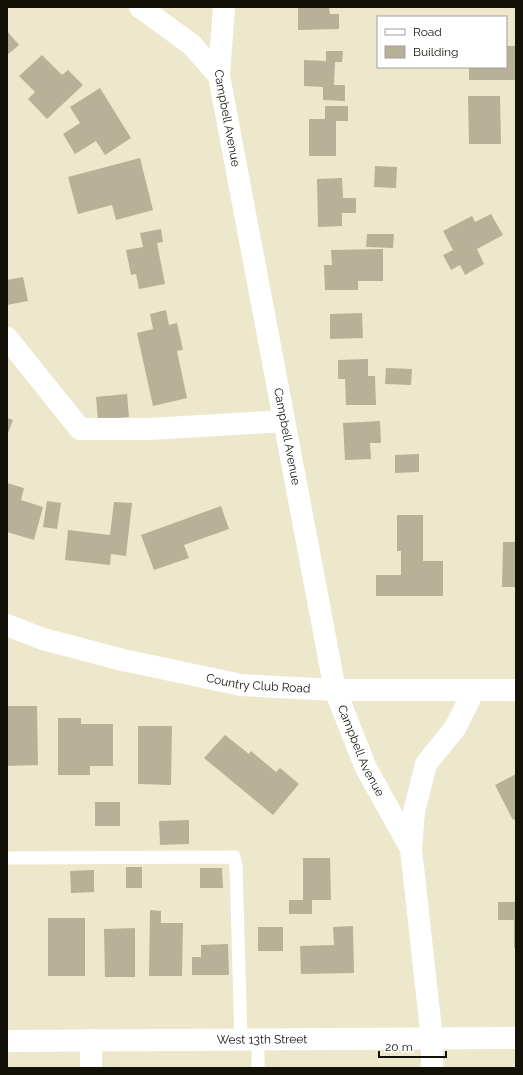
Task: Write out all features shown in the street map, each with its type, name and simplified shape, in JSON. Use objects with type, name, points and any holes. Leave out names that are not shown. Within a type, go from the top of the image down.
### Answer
[{"type":"street","points":[[140,7],[192,45],[219,76]]},
{"type":"street","name":"Campbell Avenue","points":[[224,7],[219,76],[335,690],[366,768],[411,850]]},
{"type":"street","points":[[7,338],[80,429],[149,429],[284,421]]},
{"type":"street","name":"Country Club Road","points":[[7,625],[43,639],[123,660],[241,686],[335,690],[516,690]]},
{"type":"street","name":"Campbell Avenue","points":[[432,1068],[432,1039],[411,850],[414,812],[426,764],[455,728],[474,690]]},
{"type":"street","name":"West 13th Street","points":[[7,1041],[516,1038]]},
{"type":"street","points":[[91,1068],[92,1040]]},
{"type":"lane","points":[[7,858],[234,857],[236,866],[250,1040],[258,1068]]},
{"type":"building","points":[[298,7],[329,7],[330,14],[339,14],[339,29],[298,30]]},
{"type":"building","points":[[7,31],[19,45],[7,55]]},
{"type":"building","points":[[507,46],[516,46],[516,80],[469,80],[469,68],[507,68]]},
{"type":"building","points":[[326,51],[343,51],[342,62],[335,62],[334,85],[345,85],[345,101],[323,100],[323,87],[304,86],[304,60],[326,61]]},
{"type":"building","points":[[42,55],[62,75],[68,70],[83,85],[47,119],[28,99],[35,92],[19,76]]},
{"type":"building","points":[[100,88],[131,138],[105,155],[96,141],[75,154],[63,134],[80,123],[70,107]]},
{"type":"building","points":[[468,96],[500,96],[501,144],[469,144]]},
{"type":"building","points":[[325,106],[348,106],[348,121],[336,121],[336,156],[309,156],[309,119],[325,119]]},
{"type":"building","points":[[140,158],[153,210],[116,220],[112,205],[78,214],[68,177]]},
{"type":"building","points":[[375,166],[397,167],[396,188],[374,187]]},
{"type":"building","points":[[342,178],[343,198],[356,198],[356,213],[342,213],[342,226],[318,227],[317,179]]},
{"type":"building","points":[[491,214],[503,235],[477,249],[484,264],[465,275],[460,265],[451,270],[443,255],[453,250],[443,231],[472,216],[475,222]]},
{"type":"building","points":[[161,229],[163,242],[157,243],[165,284],[139,289],[136,274],[131,275],[126,250],[143,247],[140,233]]},
{"type":"building","points":[[367,234],[394,234],[393,248],[366,247]]},
{"type":"building","points":[[383,249],[383,281],[358,281],[358,290],[325,290],[324,265],[332,265],[331,250]]},
{"type":"building","points":[[23,277],[28,301],[7,305],[7,280]]},
{"type":"building","points":[[166,310],[169,325],[177,323],[183,350],[177,351],[187,398],[153,406],[137,333],[153,329],[150,314]]},
{"type":"building","points":[[362,313],[363,338],[330,339],[330,314]]},
{"type":"building","points":[[368,359],[368,376],[375,376],[376,405],[346,405],[345,379],[338,379],[338,360]]},
{"type":"building","points":[[386,368],[412,369],[411,385],[385,384]]},
{"type":"building","points":[[127,394],[129,417],[98,420],[96,397]]},
{"type":"building","points":[[7,418],[13,420],[7,436]]},
{"type":"building","points":[[380,421],[381,443],[370,443],[371,459],[345,460],[343,423]]},
{"type":"building","points":[[419,454],[419,472],[395,473],[395,455]]},
{"type":"building","points":[[7,483],[24,488],[21,500],[43,507],[34,540],[7,532]]},
{"type":"building","points":[[47,501],[61,503],[57,529],[43,527]]},
{"type":"building","points":[[114,502],[132,503],[126,556],[111,554],[110,565],[65,560],[68,530],[110,535]]},
{"type":"building","points":[[221,506],[229,529],[184,545],[189,558],[154,570],[141,535]]},
{"type":"building","points":[[397,515],[423,515],[423,561],[443,561],[443,596],[376,596],[376,575],[401,575],[401,551],[397,551]]},
{"type":"building","points":[[503,542],[516,542],[516,587],[502,587]]},
{"type":"building","points":[[7,706],[37,706],[38,765],[7,766]]},
{"type":"building","points":[[58,718],[81,718],[81,724],[113,724],[113,766],[90,766],[90,775],[58,775]]},
{"type":"building","points":[[138,726],[172,726],[171,785],[138,784]]},
{"type":"building","points":[[225,735],[249,754],[251,751],[276,772],[280,768],[299,784],[273,815],[204,758]]},
{"type":"building","points":[[516,774],[516,819],[513,820],[495,785]]},
{"type":"building","points":[[95,802],[120,802],[120,826],[95,826]]},
{"type":"building","points":[[189,820],[189,844],[160,845],[159,821]]},
{"type":"building","points":[[303,858],[330,858],[331,900],[312,900],[312,914],[289,914],[289,900],[303,900]]},
{"type":"building","points":[[126,867],[142,867],[142,888],[126,888]]},
{"type":"building","points":[[200,868],[222,868],[223,888],[200,888]]},
{"type":"building","points":[[94,870],[94,892],[71,893],[70,871]]},
{"type":"building","points":[[498,902],[516,902],[516,948],[514,948],[514,920],[498,920]]},
{"type":"building","points":[[150,910],[161,911],[161,923],[183,923],[182,976],[149,976]]},
{"type":"building","points":[[48,918],[85,918],[85,976],[48,976]]},
{"type":"building","points":[[353,926],[354,973],[301,974],[300,946],[334,945],[333,927]]},
{"type":"building","points":[[258,927],[283,927],[283,951],[258,951]]},
{"type":"building","points":[[135,928],[135,977],[105,977],[104,929]]},
{"type":"building","points":[[228,944],[229,975],[192,975],[192,957],[201,957],[201,945]]}]
